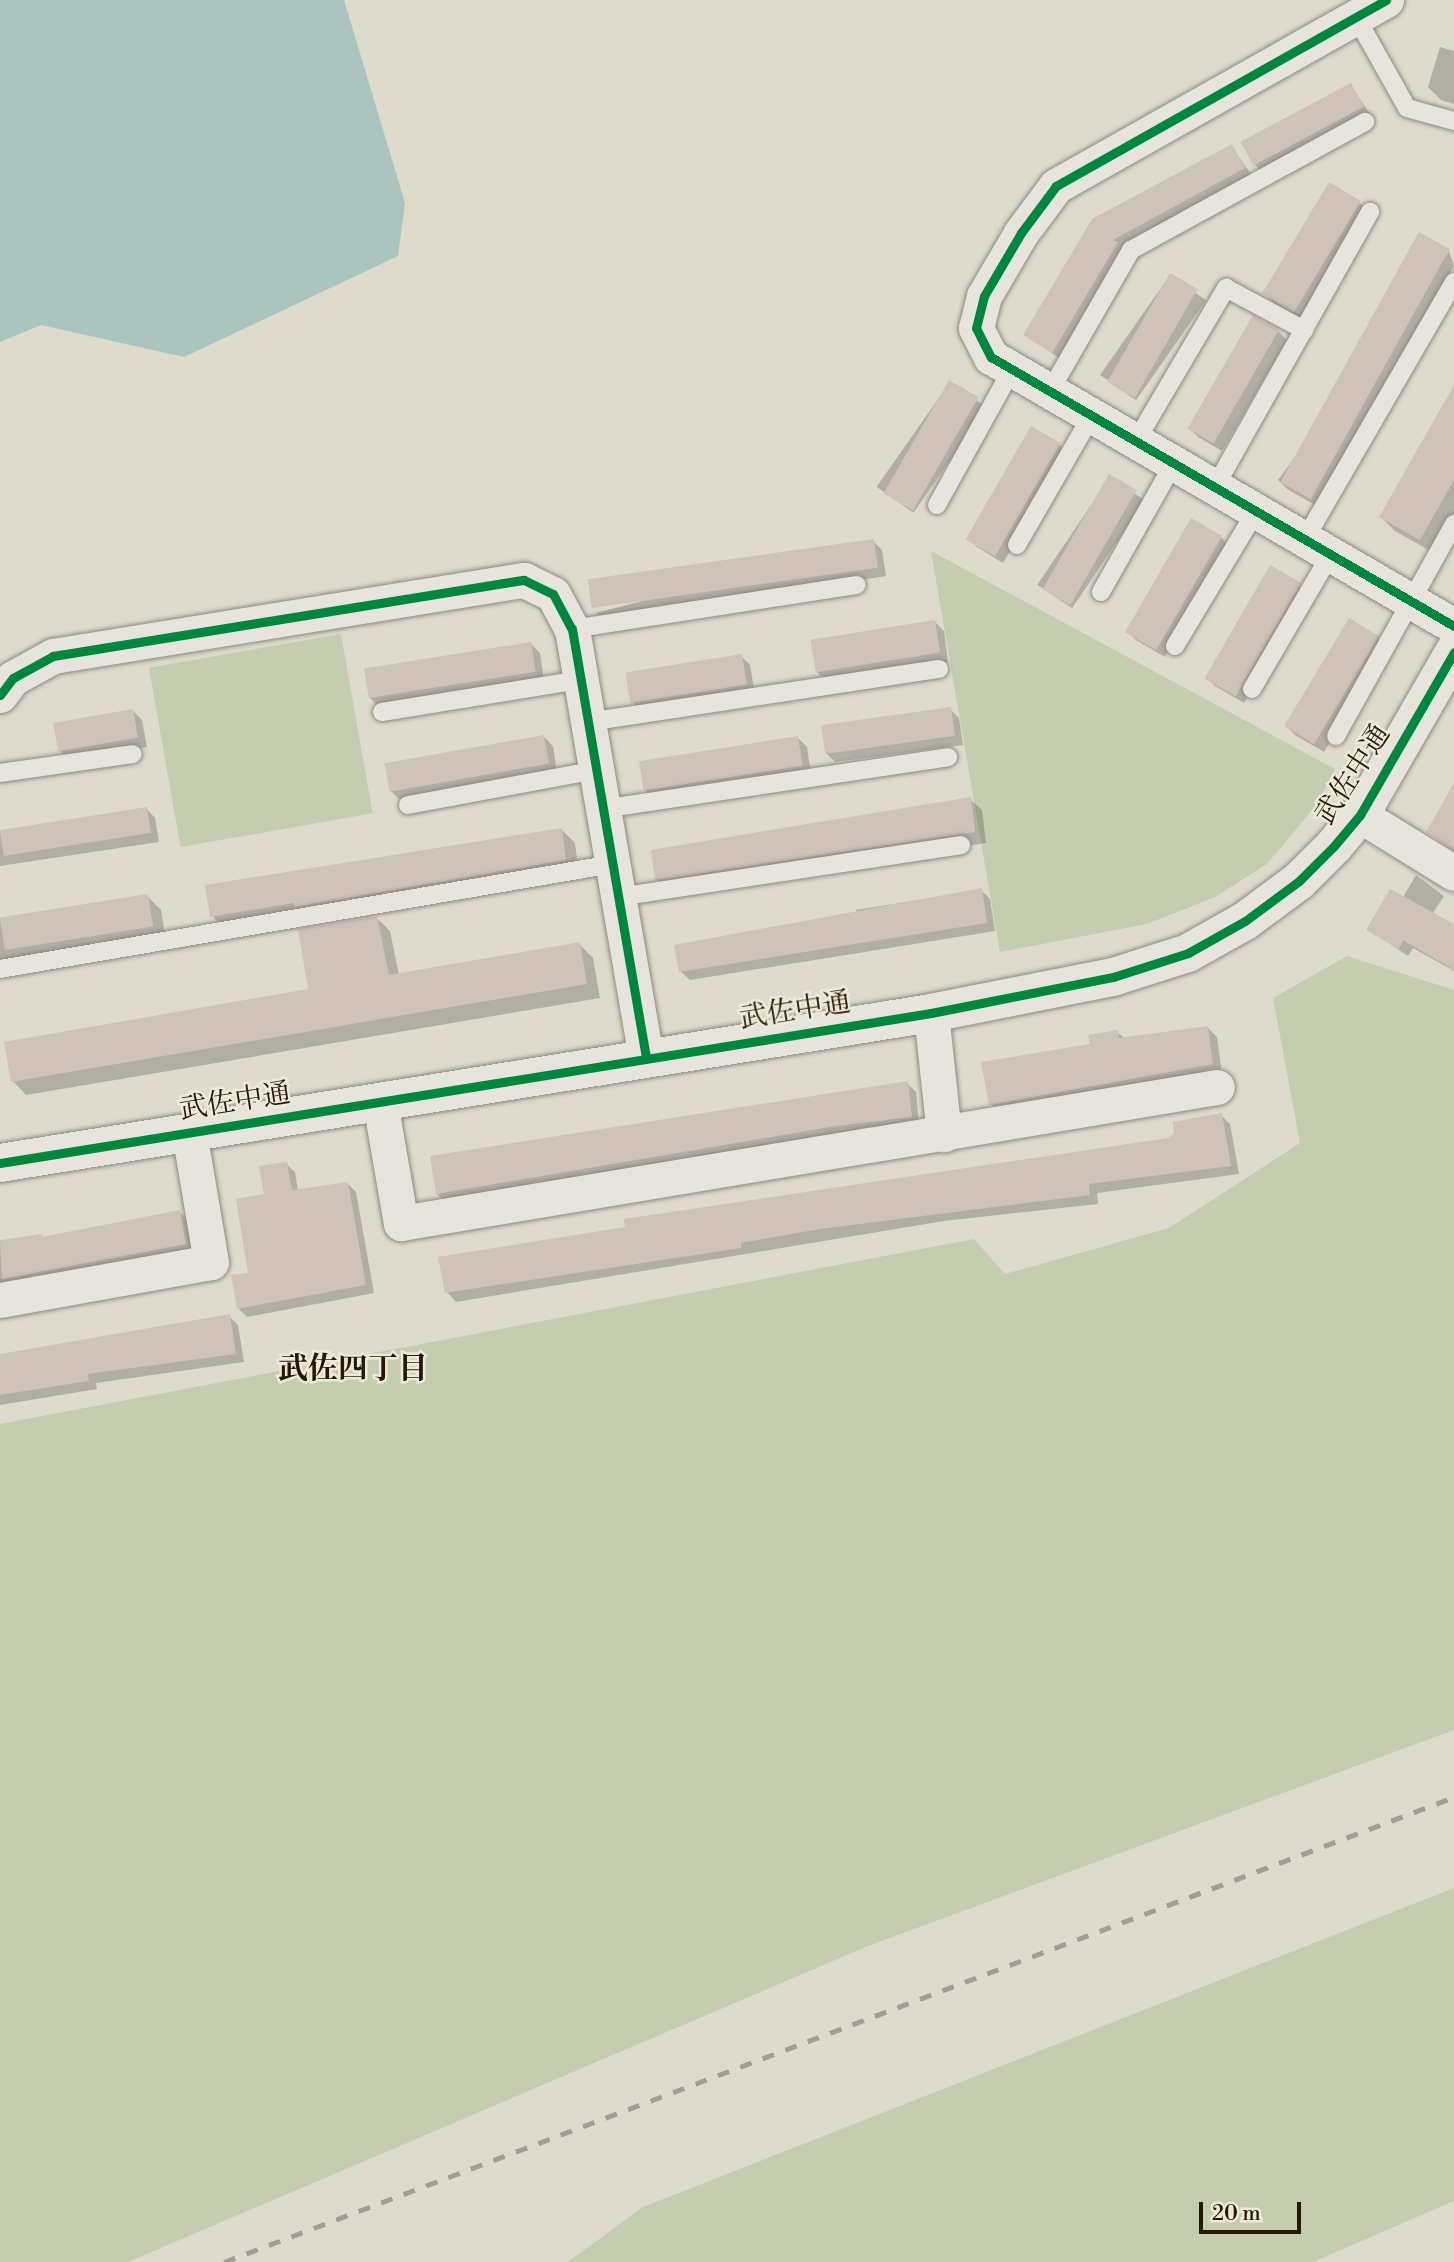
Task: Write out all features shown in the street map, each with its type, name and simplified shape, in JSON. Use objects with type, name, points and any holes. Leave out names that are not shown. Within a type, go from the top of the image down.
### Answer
[{"type":"street","points":[[1386,0],[1056,186],[1021,233],[984,296],[976,328],[992,357],[1454,626]]},
{"type":"street","points":[[0,695],[13,678],[53,656],[524,580],[554,594],[572,629],[646,1057]]},
{"type":"street","name":"武佐中通","points":[[0,1163],[931,1013],[1113,977],[1188,953],[1245,922],[1299,881],[1360,815],[1454,652]]},
{"type":"street","points":[[1360,815],[1454,873]]},
{"type":"street","points":[[931,1013],[944,1134]]},
{"type":"street","points":[[380,1102],[401,1223],[1217,1087]]},
{"type":"street","points":[[0,1300],[211,1262],[189,1132]]},
{"type":"lane","points":[[1356,17],[1407,108],[1454,121]]},
{"type":"lane","points":[[1050,391],[1132,250],[1364,122]]},
{"type":"lane","points":[[1215,487],[1370,212]]},
{"type":"lane","points":[[1252,690],[1318,547],[1454,282]]},
{"type":"lane","points":[[1136,441],[1226,288],[1304,330]]},
{"type":"lane","points":[[937,505],[1012,369]]},
{"type":"lane","points":[[1017,545],[1092,415]]},
{"type":"lane","points":[[1101,592],[1174,463]]},
{"type":"lane","points":[[1175,646],[1256,511]]},
{"type":"lane","points":[[1336,736],[1454,524]]},
{"type":"lane","points":[[572,629],[858,585]]},
{"type":"lane","points":[[587,722],[939,669]]},
{"type":"lane","points":[[382,712],[580,680]]},
{"type":"lane","points":[[0,773],[133,754]]},
{"type":"lane","points":[[602,809],[947,757]]},
{"type":"lane","points":[[408,805],[597,770]]},
{"type":"lane","points":[[0,969],[615,881],[961,845]]},
{"type":"green space","points":[[931,551],[1335,769],[1317,804],[1267,864],[1215,897],[1147,924],[1000,952]]},
{"type":"green space","points":[[341,634],[373,813],[181,847],[149,668]]},
{"type":"green space","points":[[1347,956],[1454,990],[1454,1730],[868,1946],[128,2262],[0,2262],[0,1424],[974,1239],[1005,1274],[1169,1228],[1300,1143],[1273,998]]},
{"type":"green space","points":[[1454,1888],[1454,2201],[1313,2262],[568,2262],[643,2207]]},
{"type":"water","points":[[0,0],[344,0],[405,203],[398,256],[184,357],[41,325],[0,342]]},
{"type":"building","points":[[1351,83],[1364,107],[1253,166],[1241,142]]},
{"type":"building","points":[[1232,144],[1245,168],[1113,240],[1118,242],[1052,353],[1023,335],[1092,219]]},
{"type":"building","points":[[1329,182],[1361,201],[1294,312],[1262,293]]},
{"type":"building","points":[[1419,232],[1450,249],[1311,499],[1280,482]]},
{"type":"building","points":[[1170,273],[1198,289],[1135,398],[1107,382]]},
{"type":"building","points":[[1253,315],[1279,330],[1213,443],[1188,428]]},
{"type":"building","points":[[949,380],[978,397],[913,510],[884,493]]},
{"type":"building","points":[[1454,385],[1454,480],[1420,540],[1379,517]]},
{"type":"building","points":[[1031,426],[1060,443],[995,556],[966,539]]},
{"type":"building","points":[[1109,474],[1137,490],[1070,605],[1042,589]]},
{"type":"building","points":[[1191,518],[1222,536],[1156,650],[1125,632]]},
{"type":"building","points":[[874,539],[878,568],[592,608],[588,579]]},
{"type":"building","points":[[1270,565],[1301,583],[1236,696],[1204,678]]},
{"type":"building","points":[[1349,618],[1379,636],[1314,744],[1284,726]]},
{"type":"building","points":[[935,620],[940,653],[816,672],[811,640]]},
{"type":"building","points":[[531,642],[536,672],[369,698],[364,668]]},
{"type":"building","points":[[742,654],[747,685],[630,703],[625,672]]},
{"type":"building","points":[[951,707],[955,736],[825,754],[821,725]]},
{"type":"building","points":[[133,709],[138,738],[58,752],[53,723]]},
{"type":"building","points":[[544,735],[549,764],[389,792],[384,763]]},
{"type":"building","points":[[798,736],[803,766],[644,791],[639,761]]},
{"type":"building","points":[[1454,783],[1454,849],[1426,832]]},
{"type":"building","points":[[971,797],[975,832],[655,880],[651,850]]},
{"type":"building","points":[[147,807],[151,833],[4,856],[0,830]]},
{"type":"building","points":[[562,828],[566,860],[294,907],[294,903],[210,917],[205,885]]},
{"type":"building","points":[[982,888],[987,923],[679,972],[674,945]]},
{"type":"building","points":[[1390,889],[1454,924],[1454,970],[1403,940],[1399,949],[1366,930]]},
{"type":"building","points":[[148,894],[153,927],[5,950],[0,917]]},
{"type":"building","points":[[377,916],[389,975],[580,942],[587,984],[11,1082],[4,1042],[308,989],[298,929]]},
{"type":"building","points":[[1208,1026],[1213,1064],[989,1105],[981,1062],[1090,1044],[1088,1035],[1118,1030],[1119,1038]]},
{"type":"building","points":[[908,1081],[912,1117],[836,1126],[436,1194],[430,1156]]},
{"type":"building","points":[[1222,1113],[1231,1166],[1089,1184],[1090,1195],[820,1229],[741,1243],[741,1248],[445,1293],[438,1257],[625,1227],[624,1219],[1168,1138],[1174,1134],[1173,1122]]},
{"type":"building","points":[[287,1162],[292,1190],[348,1182],[366,1285],[237,1309],[231,1275],[248,1273],[236,1199],[264,1194],[259,1166]]},
{"type":"building","points":[[180,1210],[186,1244],[2,1279],[0,1240],[42,1234],[42,1237]]},
{"type":"building","points":[[230,1314],[236,1354],[88,1374],[89,1381],[0,1395],[0,1354]]},
{"type":"railway","points":[[224,2262],[1454,1797]]},
{"type":"cycle path","points":[[1386,0],[1056,186],[1021,233],[984,296],[976,328],[991,357],[1454,626]]},
{"type":"cycle path","points":[[0,695],[13,678],[53,656],[524,580],[553,594],[572,629],[646,1057]]},
{"type":"cycle path","points":[[0,1163],[931,1013],[1113,977],[1188,953],[1245,921],[1299,881],[1334,846],[1360,815],[1454,652]]},
{"type":"district","name":"武佐四丁目","points":[[353,1369]]}]
